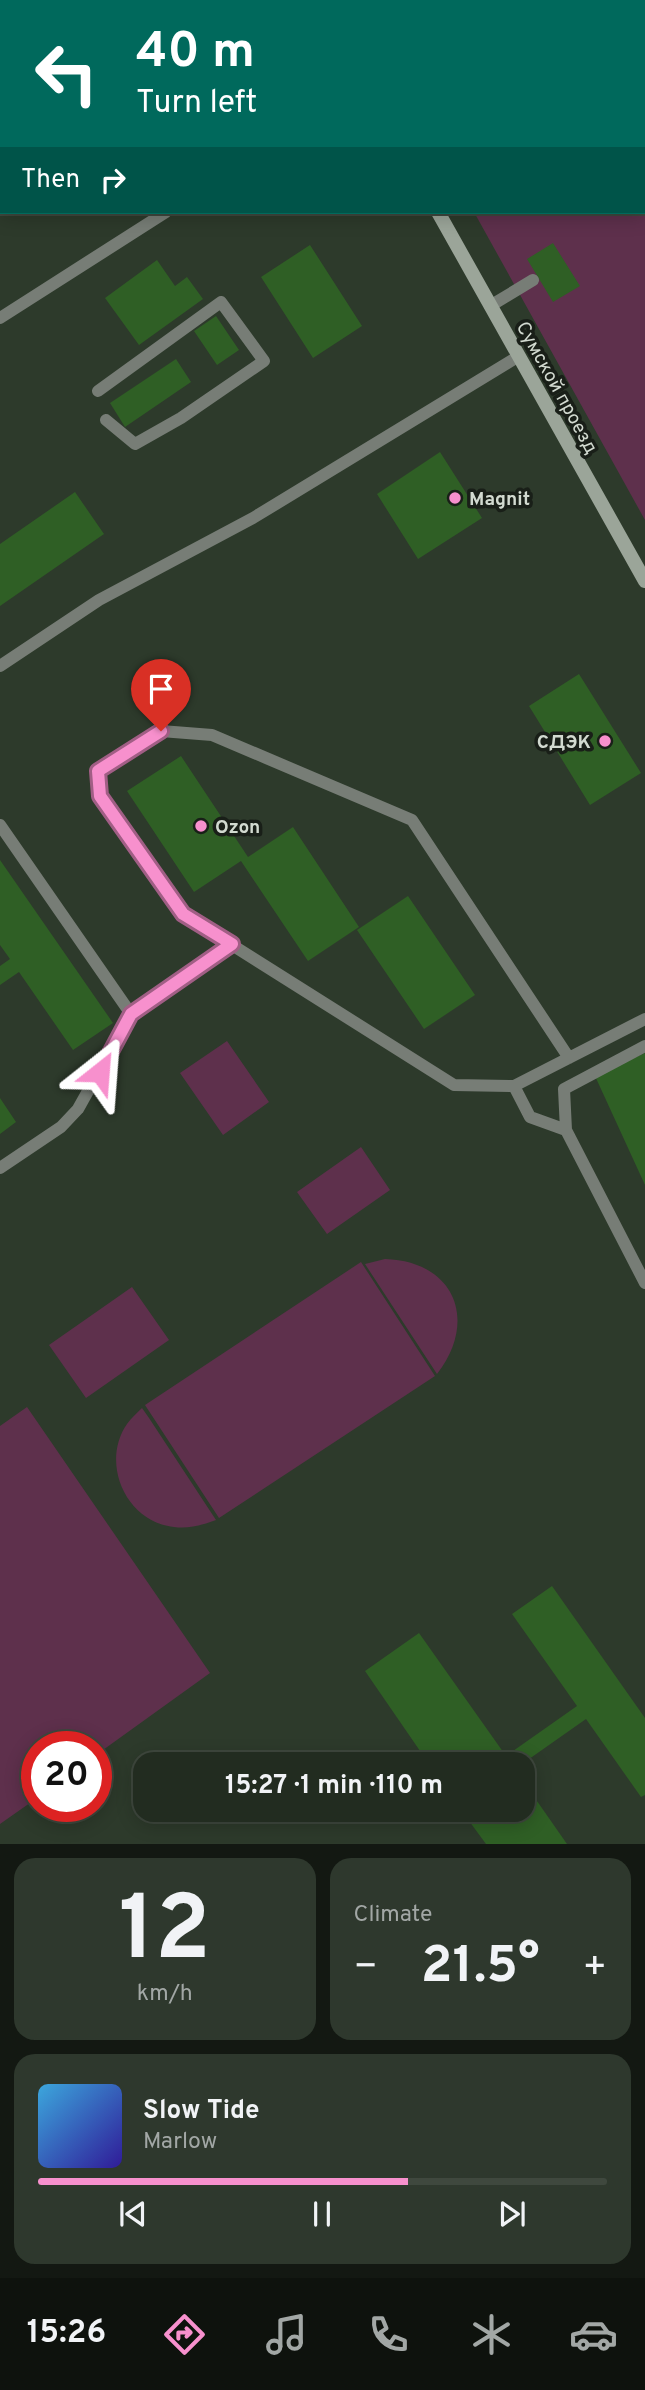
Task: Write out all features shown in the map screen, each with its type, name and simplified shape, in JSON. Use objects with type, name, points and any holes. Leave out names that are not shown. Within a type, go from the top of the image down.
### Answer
[{"type":"street","name":"Сумской проезд","points":[[439,214],[645,581]]},
{"type":"lane","points":[[0,318],[160,214]]},
{"type":"lane","points":[[491,306],[533,280]]},
{"type":"lane","points":[[97,391],[221,302],[264,360],[181,418],[135,444],[106,420]]},
{"type":"lane","points":[[0,666],[99,600],[253,518],[519,356]]},
{"type":"lane","points":[[569,1058],[412,820],[212,735],[161,731],[98,771],[100,796],[183,914],[454,1085],[514,1086],[569,1058],[645,1018]]},
{"type":"lane","points":[[0,825],[131,1014]]},
{"type":"lane","points":[[0,1168],[61,1127],[78,1109],[131,1014],[232,944]]},
{"type":"lane","points":[[645,1046],[564,1089],[566,1130],[645,1283]]},
{"type":"lane","points":[[514,1086],[530,1117],[566,1130]]},
{"type":"shaded area","points":[[475,214],[645,214],[645,520]]},
{"type":"shaded area","points":[[227,1041],[269,1102],[223,1135],[180,1073]]},
{"type":"shaded area","points":[[361,1147],[390,1190],[327,1234],[297,1192]]},
{"type":"shaded area","points":[[385,1259],[409,1262],[428,1270],[443,1282],[453,1297],[457,1314],[456,1334],[450,1354],[437,1374],[365,1264]]},
{"type":"shaded area","points":[[361,1262],[435,1376],[219,1518],[145,1405]]},
{"type":"shaded area","points":[[132,1287],[169,1340],[86,1398],[49,1345]]},
{"type":"shaded area","points":[[27,1407],[210,1673],[112,1743],[112,1731],[21,1731],[21,1809],[0,1824],[0,1426]]},
{"type":"shaded area","points":[[142,1408],[216,1520],[195,1526],[174,1527],[157,1523],[131,1502],[122,1488],[116,1456],[119,1439],[127,1424]]},
{"type":"building","points":[[553,243],[580,286],[553,302],[527,259]]},
{"type":"building","points":[[310,245],[362,326],[313,358],[261,277]]},
{"type":"building","points":[[157,260],[175,286],[187,277],[203,299],[139,345],[105,298]]},
{"type":"building","points":[[216,316],[239,350],[217,365],[194,331]]},
{"type":"building","points":[[176,359],[191,382],[125,427],[110,403]]},
{"type":"building","points":[[440,452],[482,518],[418,559],[377,494]]},
{"type":"building","points":[[75,492],[104,534],[0,606],[0,544]]},
{"type":"building","points":[[579,674],[641,773],[590,805],[529,706]]},
{"type":"building","points":[[181,756],[248,857],[293,827],[359,927],[308,961],[241,861],[194,892],[127,791]]},
{"type":"building","points":[[0,860],[113,1023],[73,1050],[19,972],[0,985],[0,966],[10,959],[0,945]]},
{"type":"building","points":[[408,896],[475,995],[424,1029],[357,930]]},
{"type":"building","points":[[645,1053],[645,1185],[595,1076]]},
{"type":"building","points":[[0,1098],[16,1122],[0,1134]]},
{"type":"building","points":[[552,1586],[645,1718],[645,1795],[641,1797],[586,1719],[535,1755],[535,1752],[512,1752],[577,1706],[512,1614]]},
{"type":"building","points":[[419,1633],[503,1752],[421,1752],[365,1671]]},
{"type":"building","points":[[535,1798],[567,1844],[486,1844],[470,1822],[535,1822]]},
{"type":"place","name":"Magnit","points":[[455,498]]},
{"type":"place","name":"СДЭК","points":[[605,741]]},
{"type":"place","name":"Ozon","points":[[201,826]]},
{"type":"route","points":[[100,1072],[131,1014],[232,944],[183,914],[100,796],[98,771],[161,731]]}]
